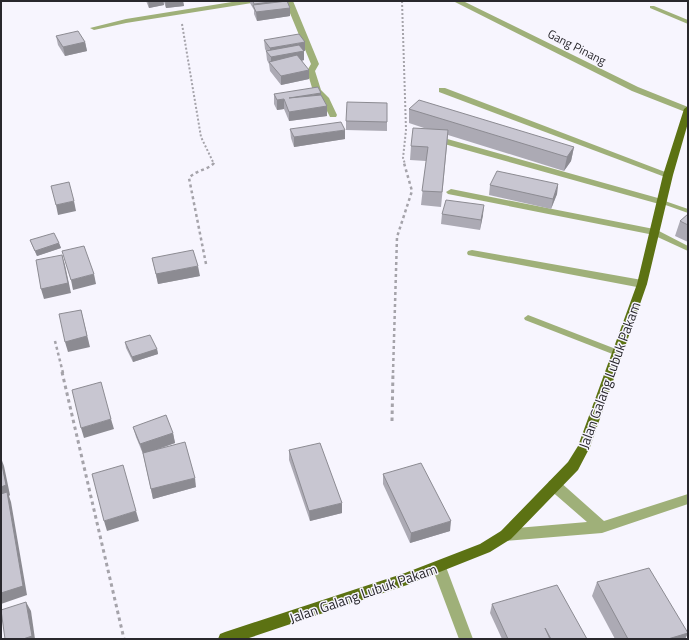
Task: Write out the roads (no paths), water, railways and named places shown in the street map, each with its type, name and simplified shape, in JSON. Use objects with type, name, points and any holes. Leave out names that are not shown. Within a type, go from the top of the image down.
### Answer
[{"type":"main road","name":"Jalan Galang Lubuk Pakam","points":[[225,639],[376,590],[485,548],[506,535],[573,466],[584,447],[642,284],[668,175],[688,110]]},
{"type":"street","points":[[94,28],[126,21],[252,1]]},
{"type":"street","points":[[289,1],[314,64],[312,71],[317,91],[325,98],[332,115]]},
{"type":"street","name":"Gang Pinang","points":[[457,1],[622,83],[688,110]]},
{"type":"street","points":[[442,90],[668,175]]},
{"type":"street","points":[[430,137],[662,202]]},
{"type":"street","points":[[451,192],[654,232]]},
{"type":"street","points":[[472,253],[642,284]]},
{"type":"street","points":[[554,485],[602,527]]},
{"type":"street","points":[[506,535],[602,527],[688,499]]},
{"type":"street","points":[[439,567],[466,639]]},
{"type":"lane","points":[[652,7],[688,22]]},
{"type":"lane","points":[[662,202],[688,211]]},
{"type":"lane","points":[[654,232],[688,249]]},
{"type":"lane","points":[[528,318],[618,353]]}]
